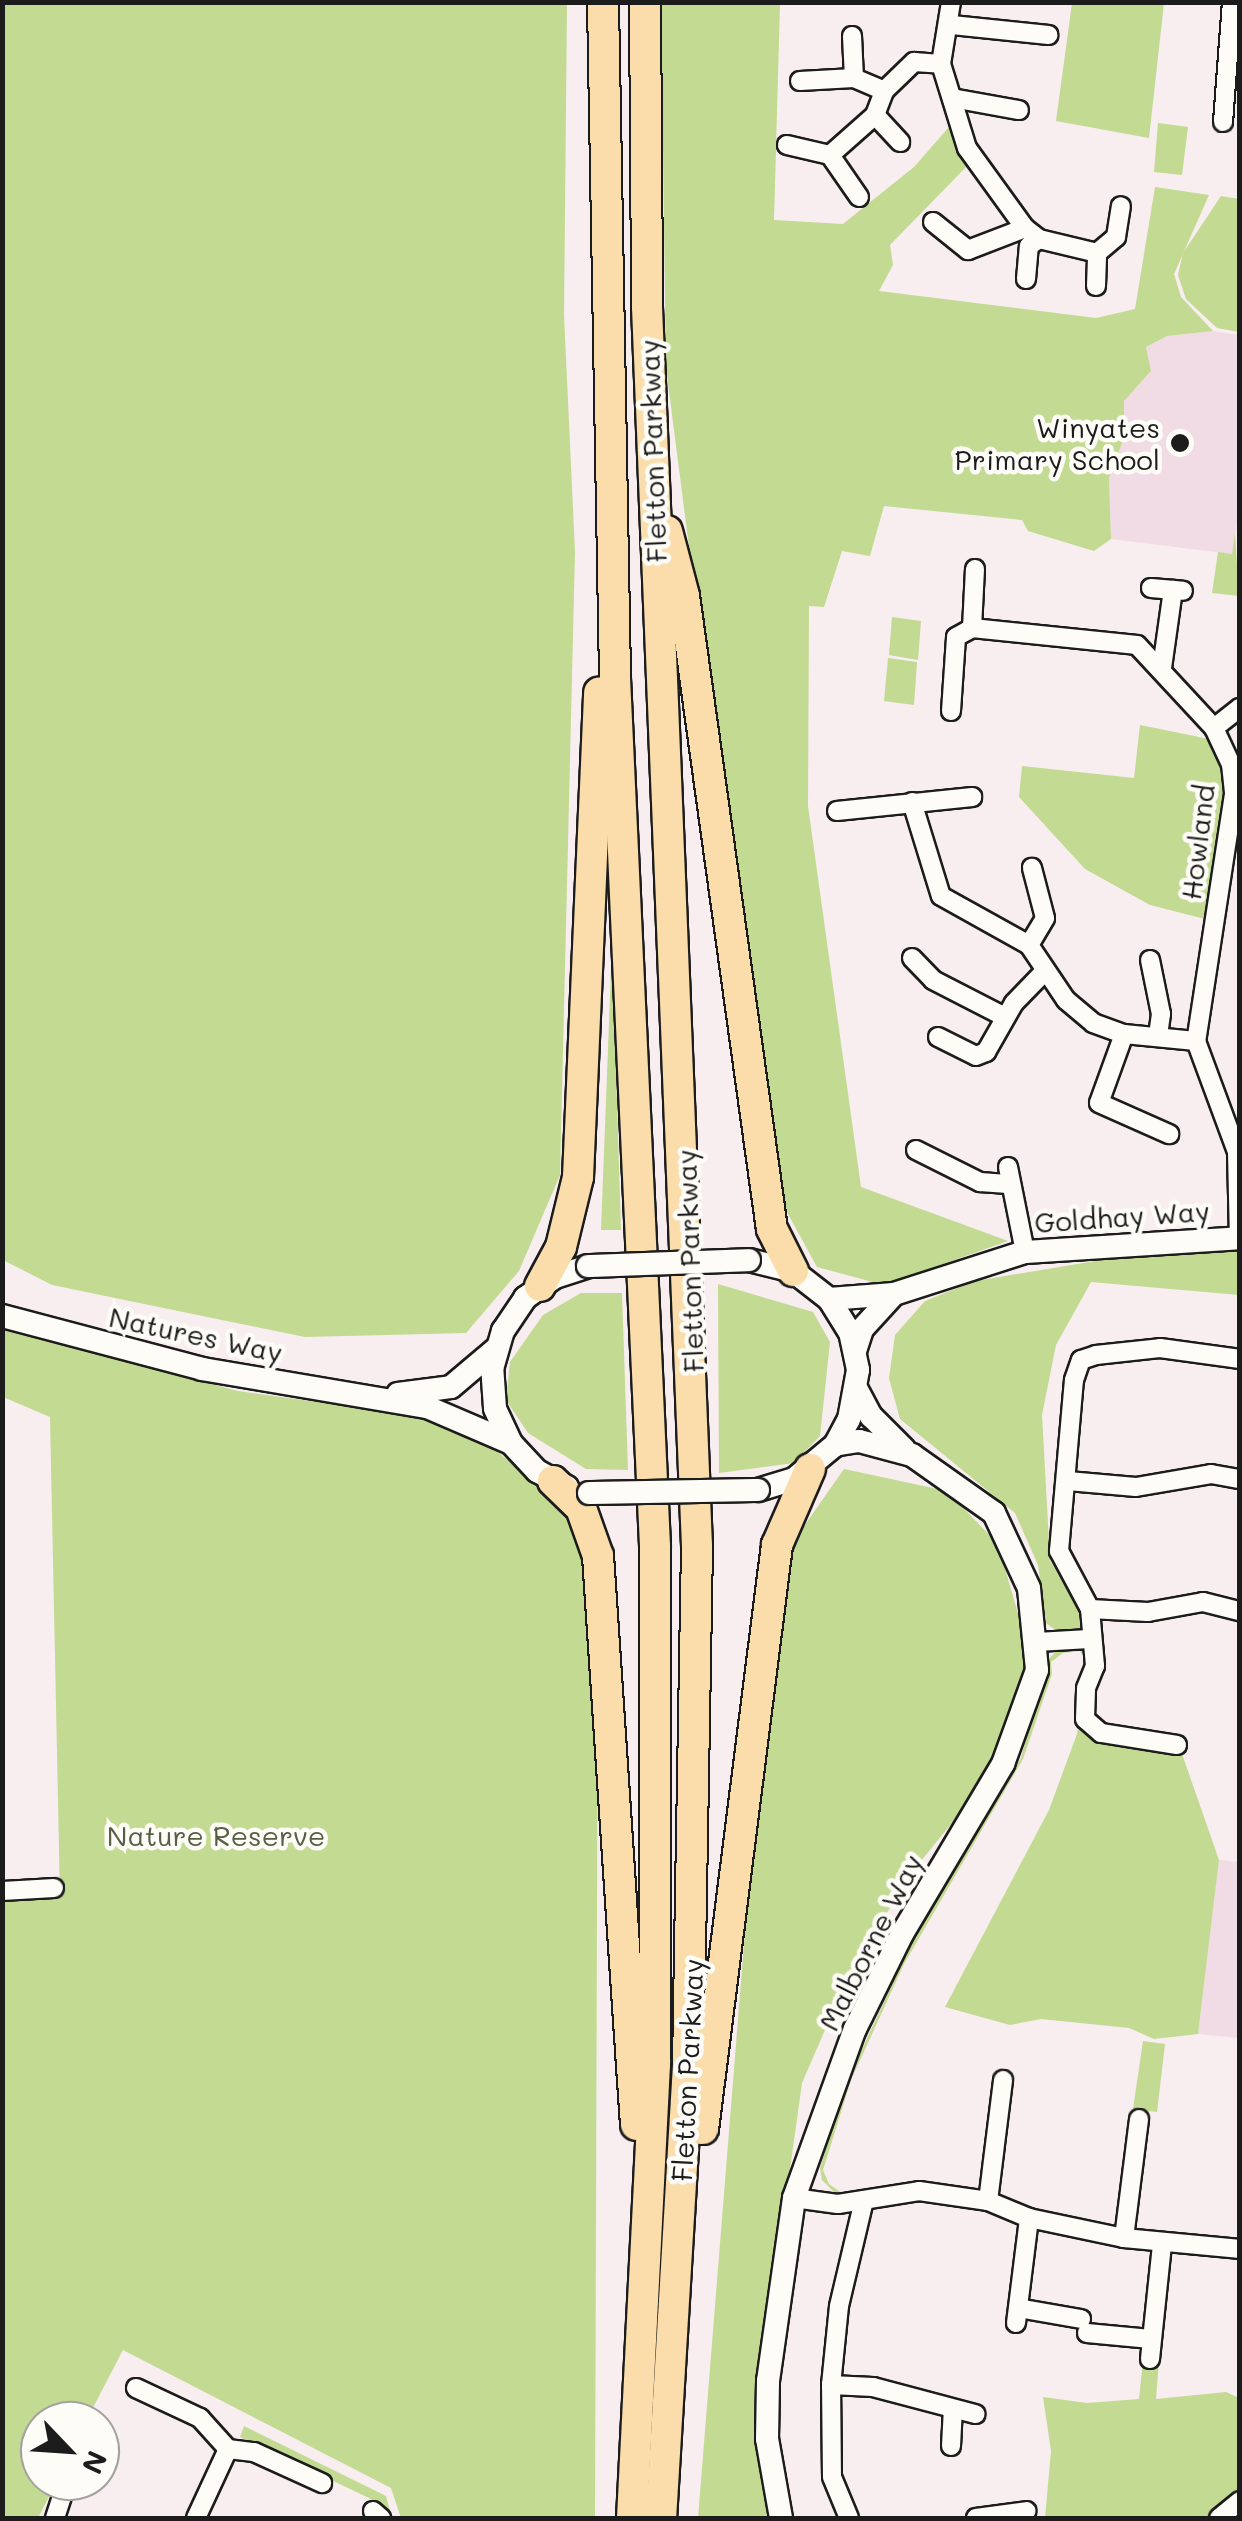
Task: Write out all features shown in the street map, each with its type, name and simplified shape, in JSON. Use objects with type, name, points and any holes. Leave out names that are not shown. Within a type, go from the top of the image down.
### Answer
[{"type":"highway","name":"Fletton Parkway","points":[[602,2],[608,477],[655,1547],[657,1897],[646,2288],[632,2518]]},
{"type":"highway","name":"Fletton Parkway","points":[[646,2],[653,474],[697,1546],[696,1838],[661,2518]]},
{"type":"highway","points":[[653,474],[684,596],[772,1229],[793,1271]]},
{"type":"highway","points":[[540,1286],[561,1247],[578,1176],[608,477]]},
{"type":"highway","points":[[669,2397],[777,1545],[810,1469]]},
{"type":"highway","points":[[553,1481],[581,1508],[598,1556],[646,2288]]},
{"type":"street","points":[[951,2],[952,25],[941,64],[967,148],[1032,234]]},
{"type":"street","points":[[1223,122],[1234,70],[1232,2]]},
{"type":"street","points":[[952,25],[1048,34]]},
{"type":"street","points":[[852,36],[854,78]]},
{"type":"street","points":[[830,155],[875,115],[884,91],[914,62],[941,64]]},
{"type":"street","points":[[800,80],[854,78],[884,91]]},
{"type":"street","points":[[952,98],[1018,110]]},
{"type":"street","points":[[875,115],[900,142]]},
{"type":"street","points":[[787,144],[830,155],[858,197]]},
{"type":"street","points":[[1097,252],[1116,237],[1121,206]]},
{"type":"street","points":[[932,222],[968,250],[1032,234],[1097,252]]},
{"type":"street","points":[[1026,280],[1032,234]]},
{"type":"street","points":[[1096,286],[1097,252]]},
{"type":"street","points":[[951,711],[956,637],[972,628],[975,569]]},
{"type":"street","points":[[1151,588],[1178,591],[1162,668]]},
{"type":"street","name":"Howland","points":[[972,628],[1137,645],[1214,728],[1236,765],[1230,890],[1196,1040]]},
{"type":"street","points":[[1214,728],[1240,708]]},
{"type":"street","points":[[838,811],[972,796]]},
{"type":"street","points":[[912,802],[941,896],[1029,946],[1044,972],[1093,1022],[1124,1034],[1196,1040],[1232,1109],[1239,1238]]},
{"type":"street","points":[[1029,946],[1045,918],[1032,868]]},
{"type":"street","points":[[912,958],[933,980],[1005,1017]]},
{"type":"street","points":[[1150,960],[1161,1014],[1158,1036]]},
{"type":"street","points":[[938,1036],[976,1056],[986,1052],[1005,1017],[1044,972]]},
{"type":"street","points":[[1124,1034],[1099,1103],[1169,1134]]},
{"type":"street","points":[[916,1150],[980,1182],[1009,1176],[1026,1252]]},
{"type":"street","name":"Goldhay Way","points":[[829,1298],[894,1294],[1026,1252],[1239,1238]]},
{"type":"street","points":[[855,1351],[829,1298],[793,1271],[749,1260],[588,1266],[540,1286],[512,1314],[496,1350],[492,1388],[512,1444],[553,1481],[590,1492],[758,1490],[810,1469],[834,1445],[857,1390],[855,1351],[862,1328],[894,1294]]},
{"type":"street","name":"Natures Way","points":[[2,1316],[202,1370],[380,1396],[452,1414],[512,1444]]},
{"type":"street","points":[[1176,1745],[1100,1733],[1085,1719],[1086,1688],[1095,1666],[1090,1609],[1059,1551],[1081,1360],[1160,1348],[1240,1359]]},
{"type":"street","name":"Natures Way","points":[[380,1396],[450,1387],[496,1350]]},
{"type":"street","name":"Malborne Way","points":[[781,2518],[767,2439],[768,2381],[794,2198],[876,1984],[1019,1730],[1037,1670],[1029,1588],[1008,1534],[974,1495],[912,1455],[870,1416],[857,1390]]},
{"type":"street","name":"Malborne Way","points":[[834,1445],[859,1441],[912,1455]]},
{"type":"street","points":[[1068,1481],[1136,1487],[1211,1474],[1240,1479]]},
{"type":"street","points":[[1090,1609],[1148,1612],[1203,1602],[1240,1611]]},
{"type":"street","points":[[1037,1642],[1090,1640]]},
{"type":"street","points":[[2,1890],[54,1888]]},
{"type":"street","points":[[988,2201],[1003,2080]]},
{"type":"street","points":[[1124,2238],[1138,2119]]},
{"type":"street","points":[[794,2198],[838,2204],[918,2191],[988,2201],[1030,2218],[1162,2245],[1240,2250]]},
{"type":"street","points":[[850,2518],[832,2478],[831,2384],[839,2306],[864,2200]]},
{"type":"street","points":[[1030,2218],[1017,2316],[1152,2339]]},
{"type":"street","points":[[1150,2359],[1162,2245]]},
{"type":"street","points":[[831,2384],[896,2391],[952,2412],[976,2414]]},
{"type":"street","points":[[136,2388],[200,2418],[228,2449],[254,2452],[322,2483]]},
{"type":"street","points":[[951,2446],[952,2412]]},
{"type":"street","points":[[196,2518],[228,2449]]},
{"type":"street","points":[[1219,2518],[1240,2501]]},
{"type":"street","points":[[976,2518],[1027,2511]]},
{"type":"shaded area","name":"Winyates Primary School","points":[[1213,331],[1239,335],[1240,504],[1232,554],[1111,539],[1109,478],[1124,438],[1124,401],[1151,371],[1146,347],[1167,336]]},
{"type":"shaded area","points":[[1219,1860],[1239,1862],[1239,2038],[1198,2034]]},
{"type":"green space","points":[[3,2],[567,3],[564,315],[575,552],[560,1175],[519,1271],[466,1333],[305,1337],[52,1285],[3,1260]]},
{"type":"green space","points":[[661,3],[780,3],[774,220],[843,224],[914,167],[949,127],[968,165],[890,245],[893,265],[879,291],[1096,318],[1135,309],[1155,187],[1209,195],[1174,274],[1181,297],[1213,331],[1167,336],[1146,347],[1151,371],[1124,401],[1124,438],[1109,478],[1111,539],[1094,551],[1028,531],[1022,520],[884,506],[870,556],[842,551],[824,607],[809,606],[808,806],[861,1187],[1008,1241],[884,1285],[817,1267],[771,1183],[666,368]]},
{"type":"green space","points":[[1072,3],[1164,3],[1149,138],[1056,121]]},
{"type":"green space","points":[[1158,123],[1188,127],[1182,175],[1154,172]]},
{"type":"green space","points":[[1221,196],[1239,199],[1239,332],[1217,328],[1186,299],[1178,275],[1183,253]]},
{"type":"green space","points":[[1235,533],[1239,596],[1212,593],[1218,552],[1232,554]]},
{"type":"green space","points":[[892,617],[921,621],[918,660],[889,655]]},
{"type":"green space","points":[[888,658],[917,662],[914,705],[884,701]]},
{"type":"green space","points":[[1140,725],[1219,741],[1230,764],[1213,921],[1150,905],[1085,869],[1019,797],[1022,766],[1134,778]]},
{"type":"green space","points":[[612,945],[621,1230],[601,1230]]},
{"type":"green space","points":[[1186,1246],[1239,1251],[1239,1295],[1091,1282],[1056,1345],[1042,1415],[1050,1560],[1086,1623],[1082,1632],[1062,1635],[1046,1623],[1038,1565],[1015,1513],[900,1419],[889,1378],[895,1335],[925,1301],[975,1281]]},
{"type":"green space","points":[[718,1284],[813,1312],[830,1342],[820,1436],[794,1463],[719,1473]]},
{"type":"green space","points":[[581,1293],[622,1293],[628,1470],[586,1469],[528,1433],[506,1400],[510,1362],[543,1315]]},
{"type":"green space","name":"Nature Reserve","points":[[3,1328],[238,1391],[433,1418],[492,1447],[569,1511],[598,1601],[595,2518],[401,2518],[391,2488],[123,2350],[96,2401],[20,2401],[20,2501],[47,2501],[38,2518],[3,2518],[3,1900],[60,1896],[50,1417],[3,1397]]},
{"type":"green space","points":[[844,1469],[947,1491],[998,1544],[1030,1655],[1022,1709],[955,1819],[908,1877],[844,1986],[802,2083],[760,2384],[767,2518],[698,2518],[768,1645],[782,1581],[802,1529]]},
{"type":"green space","points":[[1061,1646],[1082,1646],[1088,1658],[1081,1723],[1181,1751],[1219,1860],[1198,2034],[1154,2039],[1129,2028],[1041,2019],[1010,2025],[945,2007],[1049,1810],[1077,1734],[1087,1663],[1080,1651],[1063,1653],[1051,1662],[1052,1674],[1023,1759],[904,1964],[851,2080],[823,2170],[829,2184],[846,2196],[839,2197],[822,2180],[820,2168],[847,2081],[916,1934],[1021,1758],[1045,1663]]},
{"type":"green space","points":[[1143,2041],[1165,2044],[1157,2112],[1133,2109]]},
{"type":"green space","points":[[1143,2360],[1159,2361],[1156,2399],[1226,2392],[1239,2398],[1239,2518],[1045,2518],[1051,2451],[1043,2397],[1087,2403],[1139,2399]]},
{"type":"green space","points":[[244,2426],[386,2496],[392,2518],[369,2498],[240,2437]]},
{"type":"place","name":"Winyates Primary School","points":[[1180,443]]}]
